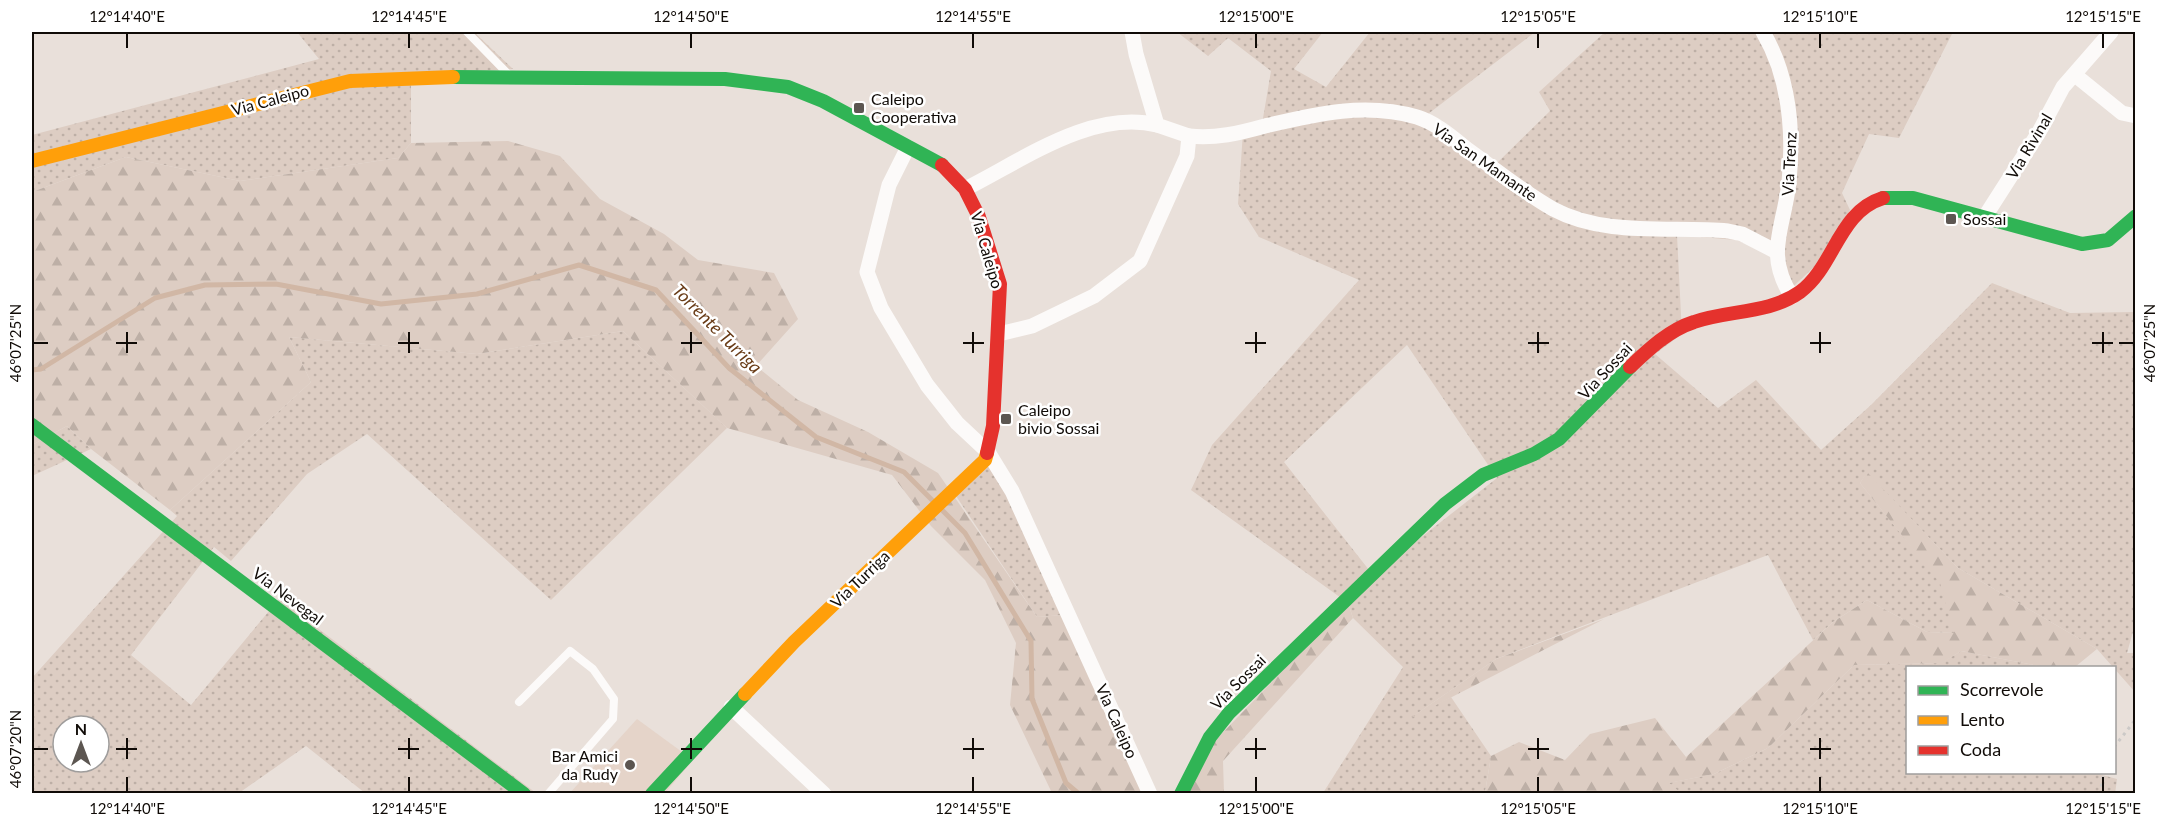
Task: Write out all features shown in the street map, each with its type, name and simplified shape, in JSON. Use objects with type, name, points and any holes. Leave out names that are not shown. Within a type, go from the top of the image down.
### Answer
[{"type":"street","points":[[1132,32],[1136,54],[1157,125]]},
{"type":"street","name":"Via Trenz","points":[[1763,32],[1780,67],[1791,123],[1789,184],[1775,251],[1785,286],[1792,297]]},
{"type":"street","name":"Via Rivinal","points":[[1984,218],[2039,132],[2063,87],[2111,32]]},
{"type":"street","points":[[2075,75],[2122,113],[2136,116]]},
{"type":"street","name":"Via Caleipo","points":[[32,161],[350,81],[415,77],[725,79],[788,87],[823,101],[946,167],[965,189],[979,217],[1000,284],[993,426],[988,452],[1012,490],[1150,794]]},
{"type":"street","name":"Via San Mamante","points":[[965,189],[1090,126],[1119,121],[1157,125],[1189,136],[1213,137],[1336,111],[1373,110],[1404,114],[1431,123],[1538,199],[1582,221],[1614,226],[1728,231],[1742,234],[1775,251]]},
{"type":"street","points":[[999,334],[1032,326],[1094,296],[1140,261],[1187,156],[1189,136]]},
{"type":"street","points":[[908,147],[890,185],[867,272],[881,308],[927,385],[957,423],[988,452]]},
{"type":"street","name":"Via Sossai","points":[[1181,794],[1210,737],[1229,713],[1381,563],[1467,485],[1491,471],[1539,452],[1556,442],[1572,429],[1644,353],[1681,327],[1792,297],[1810,283],[1853,215],[1870,202],[1902,196],[2071,243],[2090,245],[2103,244],[2115,237],[2136,216]]},
{"type":"street","name":"Via Nevegal","points":[[32,425],[524,794]]},
{"type":"street","name":"Via Turriga","points":[[652,794],[794,642],[979,468],[988,452]]},
{"type":"street","points":[[731,707],[824,794]]},
{"type":"lane","points":[[467,32],[513,79]]},
{"type":"lane","points":[[519,702],[570,651],[593,669],[614,699],[613,718],[548,794]]},
{"type":"path","points":[[2116,746],[2136,719]]},
{"type":"path","points":[[2100,794],[2104,774]]},
{"type":"shaded area","points":[[637,719],[693,760],[665,793],[569,794]]},
{"type":"green space","points":[[297,32],[474,32],[513,69],[411,75],[411,143],[398,158],[240,181],[126,157],[32,192],[32,135],[319,59]]},
{"type":"green space","points":[[1177,32],[1323,32],[1294,69],[1326,87],[1370,32],[1535,32],[1428,114],[1496,164],[1550,111],[1539,92],[1605,32],[1953,32],[1899,138],[1869,134],[1842,193],[1850,210],[1814,267],[1785,294],[1784,258],[1736,240],[1677,235],[1682,334],[1655,354],[1718,408],[1756,380],[1821,450],[1871,405],[1992,283],[2070,313],[2135,312],[2136,621],[2127,653],[2135,653],[2135,692],[2116,670],[2116,666],[2112,666],[2097,649],[1958,568],[1867,473],[1860,483],[1941,583],[1955,633],[1927,632],[1867,600],[1833,622],[1813,640],[1768,555],[1496,659],[1415,715],[1451,697],[1491,756],[1485,793],[1323,793],[1403,667],[1353,618],[1348,603],[1191,490],[1212,445],[1359,280],[1259,237],[1238,204],[1243,132],[1261,130],[1271,71],[1228,38],[1208,56]],"holes":[[[1407,345],[1497,478],[1373,575],[1284,462]]]},
{"type":"green space","points":[[508,141],[560,156],[600,199],[664,234],[698,260],[774,273],[798,319],[756,366],[798,400],[868,432],[938,473],[1037,617],[1064,615],[1140,781],[1159,793],[1055,794],[1051,791],[1010,705],[1016,643],[985,580],[931,526],[892,475],[727,428],[623,331],[477,354],[289,337],[311,382],[170,510],[91,449],[67,426],[32,445],[32,192],[126,157],[240,181],[398,158],[411,143]]},
{"type":"green space","points":[[623,331],[727,428],[551,600],[367,434],[307,474],[231,561],[214,547],[131,655],[191,705],[279,599],[536,793],[365,793],[306,746],[239,793],[32,794],[32,678],[177,516],[170,510],[311,382],[289,337],[477,354]]},
{"type":"green space","points":[[67,426],[91,449],[32,476],[32,445]]},
{"type":"green space","points":[[989,462],[1010,495],[1064,615],[1037,617],[956,496]]},
{"type":"green space","points":[[1867,472],[1958,568],[2097,649],[2076,666],[2039,666],[1961,651],[1942,663],[1854,665],[1768,748],[1714,774],[1669,783],[1681,793],[1485,793],[1491,756],[1519,742],[1565,760],[1590,734],[1655,718],[1686,757],[1833,622],[1867,600],[1927,632],[1954,633],[1940,583],[1860,483]]},
{"type":"green space","points":[[1348,603],[1353,618],[1223,761],[1224,793],[1188,794],[1206,750]]},
{"type":"green space","points":[[1604,619],[1409,719],[1496,659]]},
{"type":"green space","points":[[1961,651],[2039,666],[1906,666],[1906,774],[2098,774],[2117,779],[2115,794],[1681,794],[1668,783],[1714,774],[1768,748],[1854,665],[1941,663]]},
{"type":"waterway","name":"Torrente Turriga","points":[[32,370],[41,369],[155,298],[205,285],[276,284],[381,304],[477,294],[579,265],[656,290],[729,368],[816,437],[904,472],[935,503]]},
{"type":"waterway","name":"Torrente Turriga","points":[[941,509],[965,533],[1031,641],[1032,699],[1066,783],[1079,794]]},
{"type":"traffic: fast","points":[[453,77],[725,79],[788,87],[823,101],[942,165]]},
{"type":"traffic: fast","points":[[1883,198],[1913,198],[2082,244],[2108,240],[2136,216]]},
{"type":"traffic: fast","points":[[1181,794],[1210,737],[1229,713],[1445,504],[1483,475],[1534,454],[1559,439],[1630,367]]},
{"type":"traffic: fast","points":[[32,425],[524,794]]},
{"type":"traffic: fast","points":[[652,794],[745,694]]},
{"type":"traffic: slow","points":[[32,161],[350,81],[453,77]]},
{"type":"traffic: slow","points":[[745,694],[794,642],[985,460],[987,453]]},
{"type":"traffic: jam","points":[[942,165],[965,189],[979,217],[1000,284],[993,426],[987,453]]},
{"type":"traffic: jam","points":[[1630,367],[1660,341],[1685,325],[1707,318],[1762,308],[1800,292],[1812,281],[1856,215],[1868,205],[1883,198]]},
{"type":"place","name":"Caleipo Cooperativa","points":[[859,108]]},
{"type":"place","name":"Sossai","points":[[1951,219]]},
{"type":"place","name":"Caleipo bivio Sossai","points":[[1006,419]]},
{"type":"place","name":"Bar Amici da Rudy","points":[[630,765]]}]
